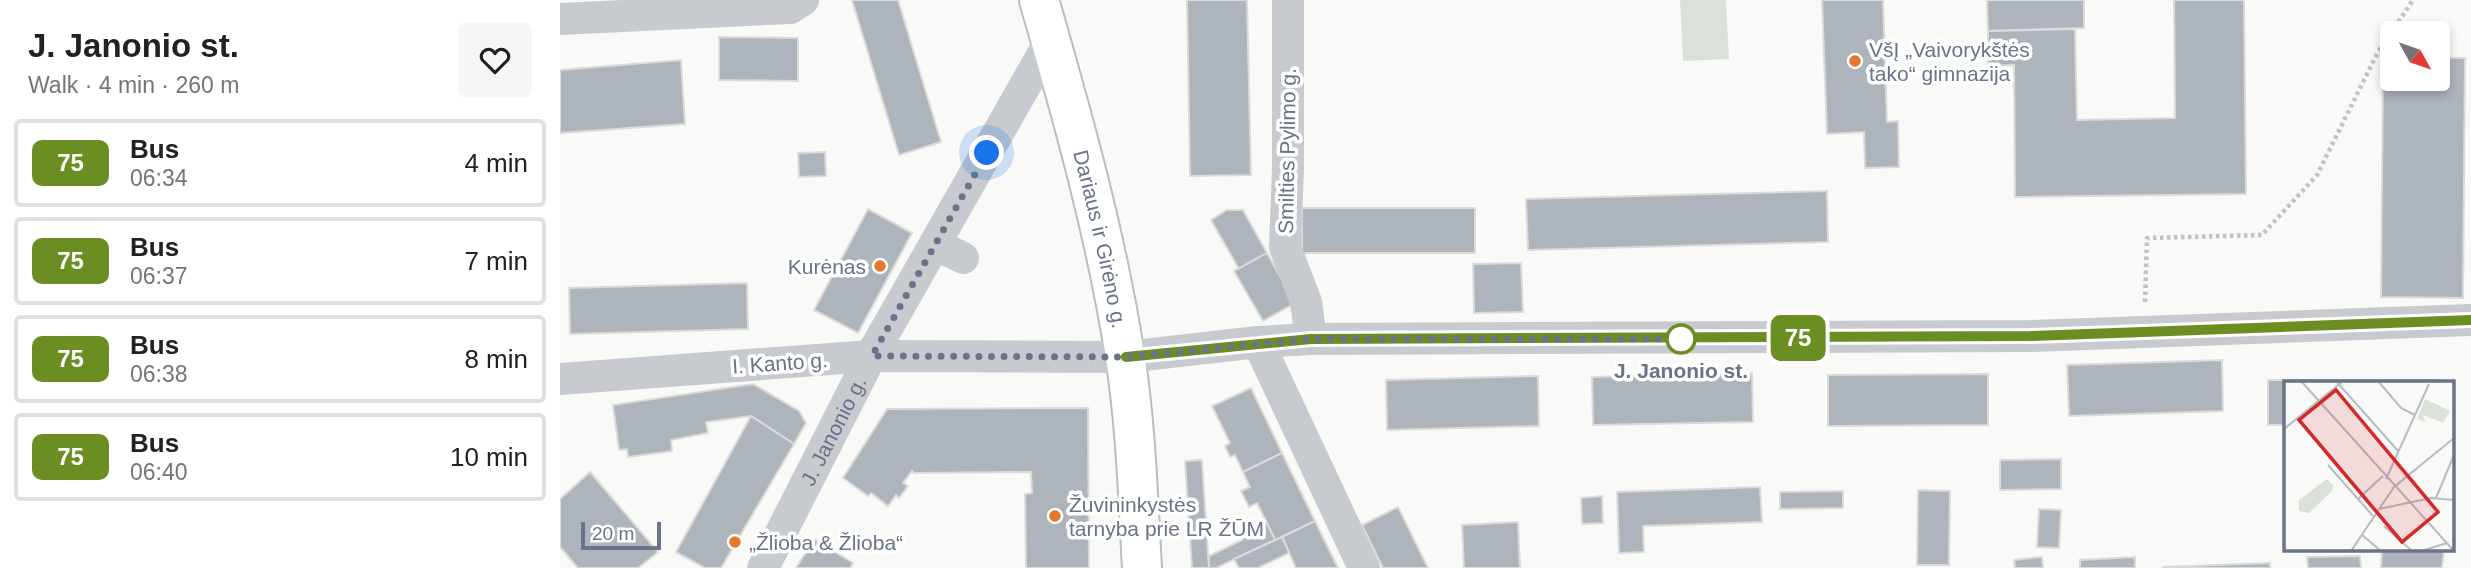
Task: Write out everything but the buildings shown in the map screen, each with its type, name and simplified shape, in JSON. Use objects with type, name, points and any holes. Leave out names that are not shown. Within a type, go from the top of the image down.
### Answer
[{"type":"main road","points":[[1039,0],[1051,40]]},
{"type":"main road","name":"Dariaus ir Girėno g.","points":[[1051,40],[1093,190],[1126,357],[1136,455],[1142,568]]},
{"type":"street","points":[[560,19],[790,8],[803,0]]},
{"type":"street","name":"Smilties Pylimo g.","points":[[1288,0],[1288,168],[1284,247],[1306,302],[1311,339]]},
{"type":"street","name":"J. Janonio g.","points":[[764,568],[872,356],[1051,40]]},
{"type":"street","points":[[935,243],[963,258]]},
{"type":"street","name":"I. Kanto g.","points":[[560,379],[872,356],[1126,357],[1258,342],[1311,339],[2031,336],[2471,320]]},
{"type":"street","points":[[1258,342],[1364,568]]},
{"type":"path","points":[[2144,332],[2147,238],[2262,235],[2316,175],[2378,52],[2413,0]]},
{"type":"shaded area","points":[[1680,0],[1726,0],[1729,59],[1683,61]]},
{"type":"bus line","name":"75","points":[[1126,357],[1258,342],[1311,339],[2031,336],[2471,320]]},
{"type":"place","name":"VšĮ „Vaivorykštės tako“ gimnazija","points":[[1855,61]]},
{"type":"place","name":"Kurėnas","points":[[880,266]]},
{"type":"place","name":"J. Janonio st.","points":[[1681,339]]},
{"type":"place","name":"Žuvininkystės tarnyba prie LR ŽŪM","points":[[1055,516]]},
{"type":"place","name":"„Žlioba & Žlioba“","points":[[735,542]]},
{"type":"route","points":[[987,153],[872,356],[1126,357],[1258,342],[1311,339],[1681,339]]}]
